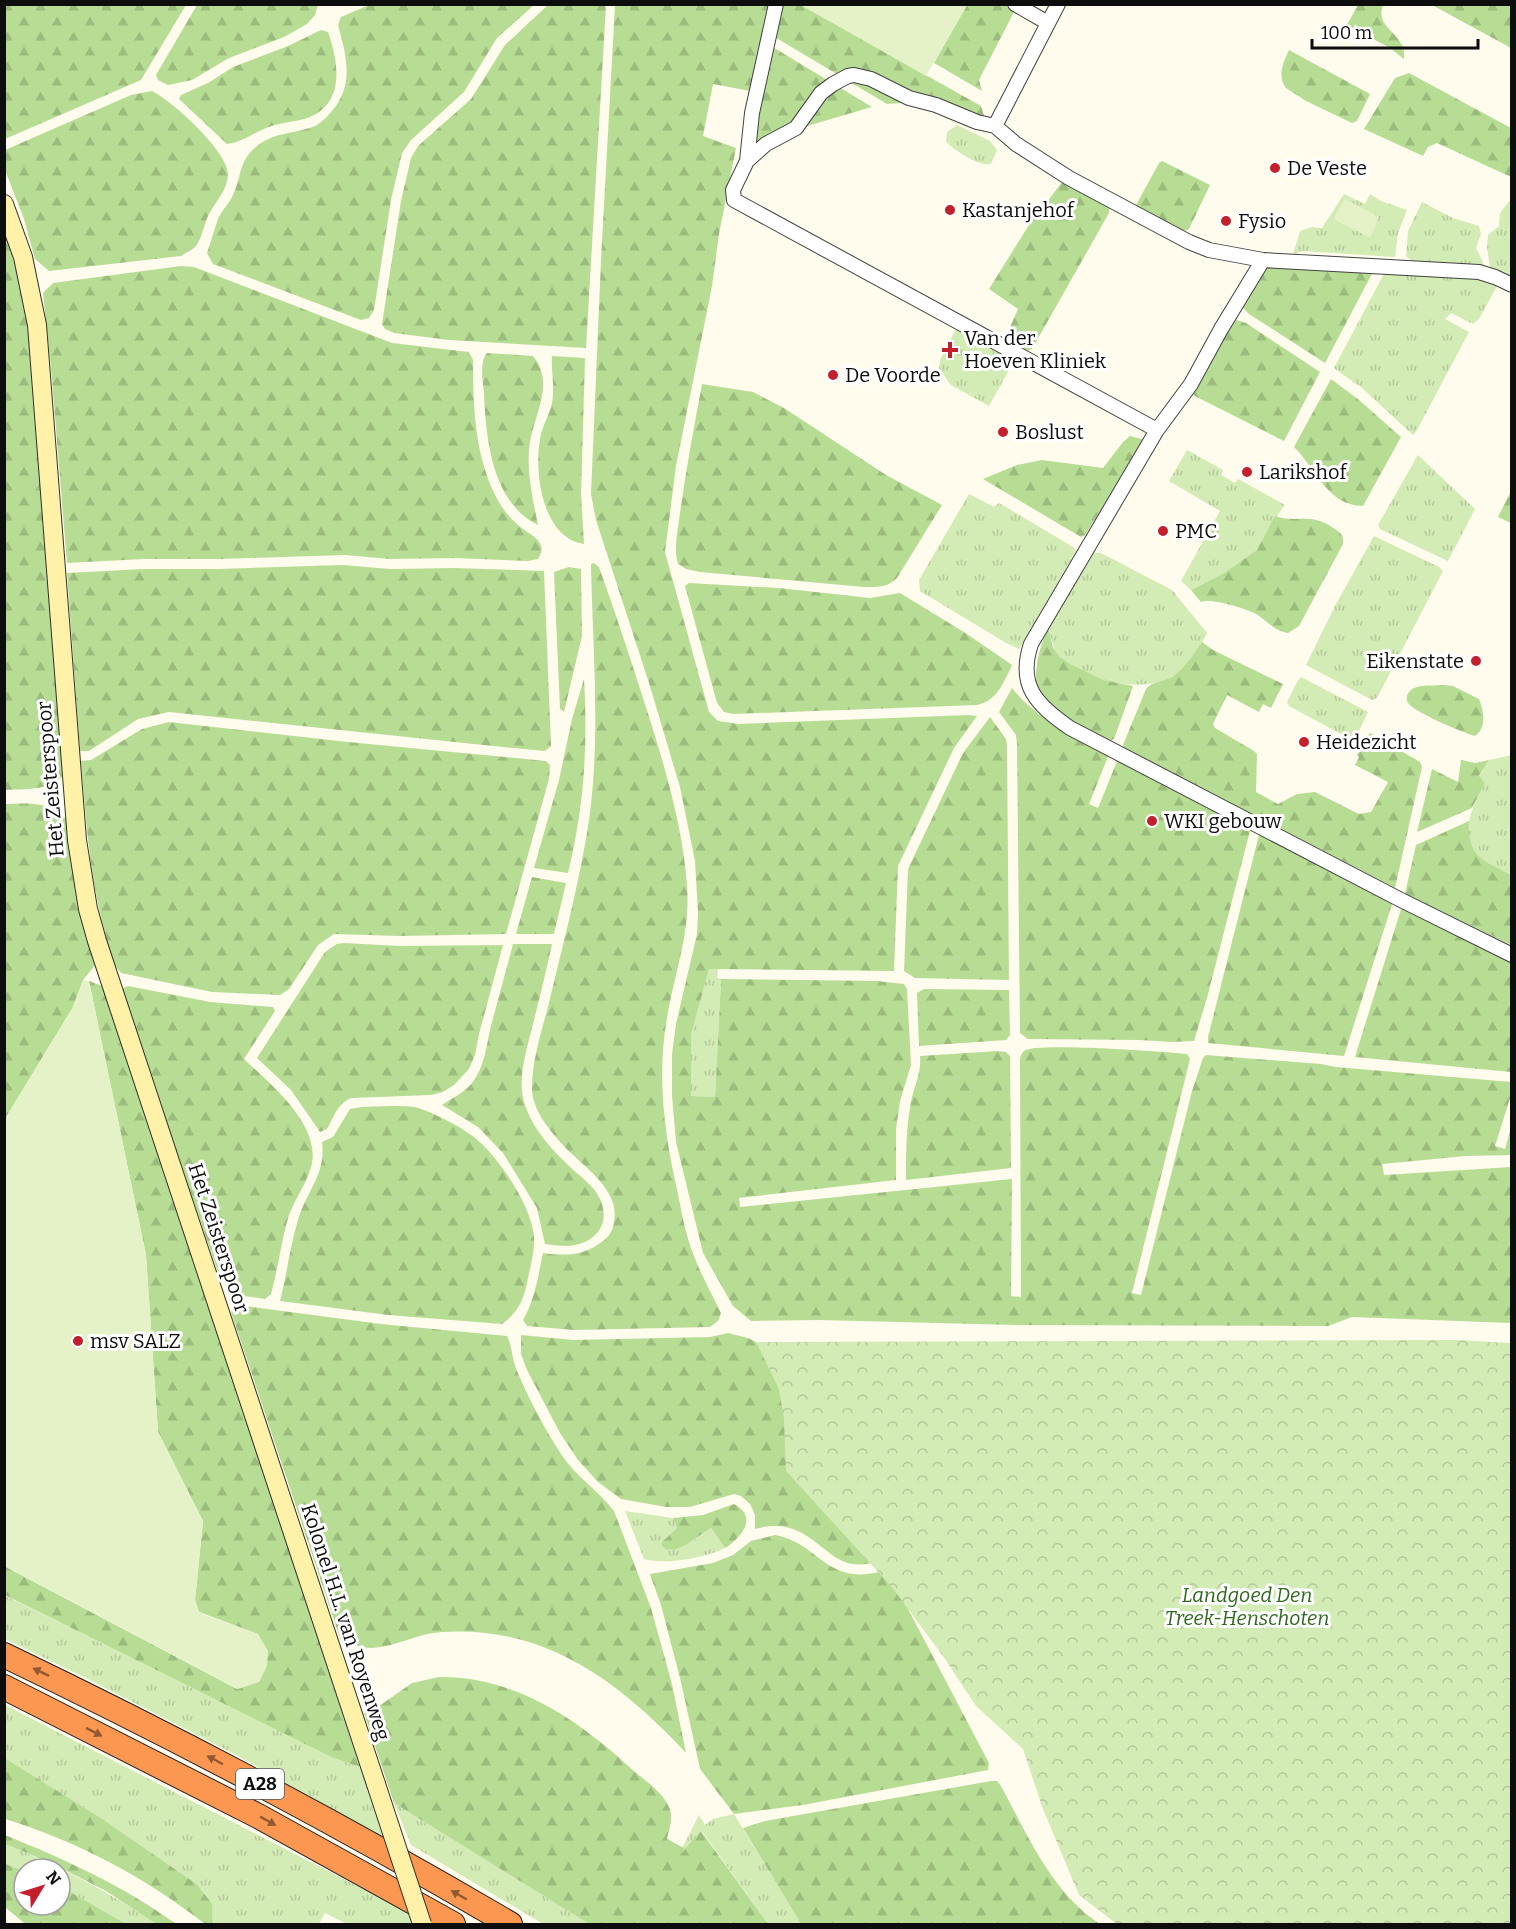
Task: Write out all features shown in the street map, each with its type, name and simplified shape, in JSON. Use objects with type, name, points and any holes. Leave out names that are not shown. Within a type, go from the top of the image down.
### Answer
[{"type":"highway","name":"A28","points":[[4,1654],[189,1746],[362,1839],[510,1924]]},
{"type":"highway","name":"A28","points":[[4,1687],[239,1806],[453,1924]]},
{"type":"street","points":[[776,4],[752,113],[747,161],[732,197],[1158,430]]},
{"type":"street","points":[[1015,4],[1048,23]]},
{"type":"street","points":[[995,126],[1058,4]]},
{"type":"street","points":[[747,161],[766,144],[796,128],[821,93],[848,76],[854,75],[871,80],[909,98],[995,126],[1016,144],[1070,178],[1189,242],[1209,250],[1263,260],[1479,272],[1512,285]]},
{"type":"street","name":"Het Zeisterspoor","points":[[4,204],[23,257],[37,325],[76,829],[88,909],[227,1334]]},
{"type":"street","points":[[1263,260],[1191,384],[1158,430],[1031,644],[1026,660],[1026,678],[1032,694],[1047,712],[1070,728],[1408,904],[1512,955]]},
{"type":"street","name":"Kolonel H.L. van Royenweg","points":[[227,1334],[422,1924]]},
{"type":"green space","points":[[5,4],[186,5],[141,80],[5,139]]},
{"type":"green space","points":[[318,4],[315,15],[307,24],[284,37],[229,58],[192,80],[168,85],[158,80],[156,75],[197,5]]},
{"type":"green space","points":[[369,5],[534,5],[497,38],[464,92],[411,140],[402,153],[391,200],[374,310],[369,318],[361,320],[213,264],[207,253],[218,219],[233,195],[243,164],[250,153],[270,139],[317,125],[339,101],[344,90],[347,69],[338,25],[341,17]]},
{"type":"green space","points":[[548,5],[606,5],[586,348],[449,340],[394,333],[385,329],[382,324],[401,201],[411,158],[418,146],[471,99],[505,45]]},
{"type":"green space","points":[[615,5],[771,5],[750,91],[713,84],[703,136],[736,148],[719,234],[712,286],[676,466],[665,552],[709,712],[718,721],[739,724],[977,716],[954,748],[898,866],[894,971],[709,969],[691,1035],[691,1096],[715,1097],[721,979],[877,981],[904,984],[907,989],[911,1065],[900,1101],[896,1129],[896,1180],[739,1198],[740,1207],[1012,1179],[1011,1296],[1021,1297],[1020,1059],[1023,1052],[1033,1048],[1074,1047],[1187,1054],[1190,1059],[1132,1293],[1141,1295],[1192,1091],[1206,1055],[1511,1082],[1511,1095],[1495,1146],[1505,1149],[1511,1128],[1511,1155],[1466,1156],[1382,1164],[1384,1175],[1511,1167],[1511,1323],[1352,1317],[1328,1326],[751,1321],[733,1306],[703,1253],[676,1142],[672,1096],[672,1054],[676,1024],[697,934],[695,861],[680,787],[596,520],[591,494]]},
{"type":"green space","points":[[780,5],[801,5],[981,106],[987,125],[917,102],[887,104],[773,36]]},
{"type":"green space","points":[[801,5],[967,5],[926,76]]},
{"type":"green space","points":[[967,5],[1004,5],[1015,10],[979,80],[982,91],[934,63]]},
{"type":"green space","points":[[1358,5],[1383,5],[1381,13],[1383,20],[1401,43],[1404,59],[1390,48],[1347,25]]},
{"type":"green space","points":[[1432,5],[1511,5],[1511,48]]},
{"type":"green space","points":[[321,30],[328,32],[332,43],[336,79],[329,101],[322,110],[310,117],[274,125],[227,144],[179,99],[181,95],[208,83],[233,67],[288,46]]},
{"type":"green space","points":[[771,46],[872,107],[766,138],[749,146]]},
{"type":"green space","points":[[1289,50],[1370,94],[1357,121],[1352,123],[1306,101],[1286,88],[1281,74]]},
{"type":"green space","points":[[1409,73],[1511,128],[1511,177],[1437,143],[1428,147],[1423,156],[1364,129],[1395,78]]},
{"type":"green space","points":[[152,91],[185,115],[198,128],[226,165],[227,181],[208,216],[198,243],[181,256],[49,271],[35,259],[24,219],[5,170],[5,150],[131,95]]},
{"type":"green space","points":[[957,125],[990,141],[997,150],[991,164],[980,163],[946,142],[947,132]]},
{"type":"green space","points":[[1162,161],[1210,185],[1189,229],[1184,231],[1135,207]]},
{"type":"green space","points":[[1063,181],[1109,207],[1109,213],[1032,349],[1025,352],[1004,341],[1018,309],[989,289],[1029,225]]},
{"type":"green space","points":[[1344,194],[1365,204],[1370,194],[1381,201],[1407,210],[1398,233],[1395,257],[1302,251],[1293,255],[1300,231],[1312,227],[1322,228]]},
{"type":"green space","points":[[1345,199],[1379,217],[1371,236],[1335,220],[1334,217]]},
{"type":"green space","points":[[1509,201],[1512,202],[1511,276],[1490,268],[1487,247],[1488,235],[1499,226],[1500,213]]},
{"type":"green space","points":[[1422,202],[1453,218],[1479,226],[1481,234],[1476,248],[1483,262],[1482,269],[1414,263],[1406,256],[1408,231]]},
{"type":"green space","points":[[4,217],[24,292],[30,345],[64,774],[53,784],[29,789],[5,790]]},
{"type":"green space","points":[[181,266],[194,267],[392,343],[469,352],[473,360],[477,434],[485,470],[504,510],[515,523],[540,543],[541,553],[538,559],[528,561],[455,558],[390,559],[344,555],[143,559],[67,563],[43,293],[53,283]]},
{"type":"green space","points":[[1266,266],[1374,270],[1325,363],[1249,314],[1241,306]]},
{"type":"green space","points":[[1386,270],[1462,273],[1498,284],[1479,319],[1473,324],[1451,313],[1445,319],[1469,332],[1413,435],[1362,388],[1334,368]]},
{"type":"green space","points":[[1233,319],[1246,323],[1320,372],[1284,441],[1193,395]]},
{"type":"green space","points":[[957,327],[1014,357],[1014,361],[989,406],[951,385],[939,369],[940,360]]},
{"type":"green space","points":[[487,353],[533,356],[540,367],[543,390],[529,450],[531,488],[538,525],[510,502],[494,468],[487,430],[482,378],[483,362]]},
{"type":"green space","points":[[552,356],[585,358],[581,494],[584,544],[569,539],[558,529],[549,516],[543,500],[538,465],[539,448],[553,397]]},
{"type":"green space","points":[[1331,379],[1401,437],[1363,506],[1341,500],[1332,493],[1294,447]]},
{"type":"green space","points":[[702,384],[753,392],[784,408],[886,475],[942,505],[897,578],[886,585],[864,587],[700,572],[686,569],[678,564],[677,532]]},
{"type":"green space","points":[[1130,436],[1145,440],[1085,535],[1081,537],[983,479],[1017,465],[1042,460],[1103,468]]},
{"type":"green space","points":[[1187,450],[1223,470],[1221,475],[1235,483],[1238,479],[1285,505],[1252,555],[1191,590],[1181,581],[1220,511],[1169,481]]},
{"type":"green space","points":[[1418,455],[1475,509],[1448,561],[1380,529],[1378,525]]},
{"type":"green space","points":[[1511,491],[1511,523],[1498,517]]},
{"type":"green space","points":[[969,494],[994,507],[999,503],[1073,547],[1076,551],[1019,649],[920,591],[919,580]]},
{"type":"green space","points":[[1275,516],[1318,520],[1337,530],[1343,539],[1343,544],[1299,626],[1288,633],[1278,630],[1247,610],[1218,602],[1201,602],[1191,590],[1226,572],[1257,550]]},
{"type":"green space","points":[[1374,536],[1443,571],[1377,698],[1372,700],[1306,665],[1336,604]]},
{"type":"green space","points":[[1089,552],[1101,553],[1172,590],[1207,633],[1191,659],[1180,671],[1156,683],[1127,684],[1096,678],[1070,665],[1060,657],[1052,642],[1048,627]]},
{"type":"green space","points":[[594,563],[599,567],[652,726],[669,785],[682,845],[688,903],[681,955],[666,1024],[662,1088],[669,1152],[686,1233],[697,1263],[721,1313],[718,1321],[710,1327],[574,1330],[527,1326],[523,1320],[533,1296],[543,1253],[567,1254],[589,1250],[607,1237],[614,1222],[615,1210],[605,1188],[546,1125],[538,1111],[532,1088],[535,1057],[573,903],[591,805],[595,738],[591,567]]},
{"type":"green space","points":[[343,565],[390,569],[455,568],[544,571],[551,746],[545,751],[169,712],[138,719],[89,751],[80,751],[67,573]]},
{"type":"green space","points":[[569,567],[581,569],[582,636],[564,712],[560,709],[554,572]]},
{"type":"green space","points":[[689,583],[779,588],[870,598],[900,593],[1012,665],[995,695],[977,705],[733,714],[724,712],[717,703],[685,586]]},
{"type":"green space","points":[[1048,627],[1053,647],[1060,657],[1070,664],[1103,680],[1133,686],[1114,739],[1110,741],[1072,722],[1053,709],[1040,695],[1036,670]]},
{"type":"green space","points":[[1202,642],[1213,650],[1283,684],[1271,708],[1263,704],[1259,712],[1227,695],[1213,724],[1215,728],[1257,754],[1256,792],[1278,804],[1297,794],[1315,792],[1359,814],[1371,812],[1388,782],[1355,765],[1359,757],[1357,755],[1370,733],[1420,762],[1422,767],[1395,888],[1124,748],[1123,745],[1146,689],[1151,684],[1169,679],[1176,674]]},
{"type":"green space","points":[[1301,677],[1368,712],[1354,737],[1350,739],[1289,706],[1287,702]]},
{"type":"green space","points":[[584,679],[585,753],[578,824],[568,873],[534,868],[559,780],[572,719]]},
{"type":"green space","points":[[1420,686],[1453,686],[1479,699],[1483,724],[1475,736],[1429,717],[1407,702],[1408,694],[1413,689]]},
{"type":"green space","points":[[1012,688],[1044,718],[1109,754],[1089,804],[1098,808],[1118,759],[1251,827],[1194,1041],[1028,1039],[1020,1033],[1017,744],[1016,735],[999,712]]},
{"type":"green space","points":[[990,717],[1006,739],[1007,745],[1009,980],[915,978],[904,971],[908,869],[963,753]]},
{"type":"green space","points":[[169,722],[546,761],[550,765],[549,779],[506,934],[400,936],[334,934],[318,945],[289,989],[280,995],[212,992],[121,973],[115,966],[110,953],[96,896],[81,761],[91,760],[142,729]]},
{"type":"green space","points":[[1511,755],[1511,875],[1489,865],[1476,854],[1468,835],[1471,814],[1485,783],[1479,777],[1489,760]]},
{"type":"green space","points":[[1461,760],[1475,763],[1489,760],[1479,776],[1485,783],[1472,808],[1417,832],[1432,769],[1458,782]]},
{"type":"green space","points":[[5,804],[40,805],[61,814],[68,821],[96,964],[83,980],[73,1007],[5,1119]]},
{"type":"green space","points":[[1469,821],[1469,833],[1474,850],[1485,861],[1511,875],[1511,945],[1405,894],[1416,845]]},
{"type":"green space","points":[[1260,831],[1393,901],[1344,1056],[1208,1043]]},
{"type":"green space","points":[[532,877],[566,883],[554,934],[516,934]]},
{"type":"green space","points":[[1402,906],[1511,958],[1511,1072],[1355,1057]]},
{"type":"green space","points":[[337,944],[400,946],[503,945],[475,1055],[469,1069],[454,1085],[443,1092],[431,1095],[351,1098],[339,1107],[327,1129],[320,1132],[291,1090],[257,1058],[325,952]]},
{"type":"green space","points":[[513,944],[552,944],[524,1060],[522,1091],[527,1112],[538,1131],[559,1157],[593,1188],[601,1202],[604,1212],[600,1228],[588,1241],[579,1244],[568,1246],[545,1244],[537,1208],[503,1153],[478,1127],[442,1105],[469,1087],[480,1070]]},
{"type":"green space","points":[[709,968],[718,968],[717,978],[721,979],[715,1097],[691,1096],[691,1035]]},
{"type":"green space","name":"msv SALZ","points":[[83,980],[89,981],[146,1255],[158,1432],[203,1521],[195,1601],[199,1613],[258,1634],[268,1651],[267,1666],[259,1682],[238,1689],[5,1566],[5,1119],[73,1007]]},
{"type":"green space","points":[[89,981],[105,987],[360,1767],[331,1757],[5,1595],[4,1566],[237,1689],[258,1634],[199,1612],[195,1600],[203,1521],[158,1432],[146,1255]]},
{"type":"green space","points":[[128,986],[210,1002],[273,1007],[275,1011],[244,1059],[292,1107],[309,1136],[313,1152],[309,1174],[288,1218],[271,1294],[265,1299],[238,1295],[220,1278],[121,989]]},
{"type":"green space","points":[[924,989],[1009,990],[1010,1035],[1006,1040],[919,1046],[917,993]]},
{"type":"green space","points":[[1006,1052],[1010,1056],[1011,1168],[906,1180],[909,1117],[920,1069],[920,1056]]},
{"type":"green space","points":[[416,1107],[441,1117],[469,1133],[483,1145],[512,1182],[532,1225],[534,1245],[522,1300],[515,1312],[502,1324],[388,1315],[280,1301],[298,1220],[319,1173],[322,1142],[333,1137],[350,1109]]},
{"type":"green space","points":[[236,1305],[381,1324],[507,1336],[515,1367],[555,1444],[573,1470],[614,1511],[651,1608],[672,1684],[686,1753],[635,1703],[578,1663],[547,1648],[514,1638],[479,1632],[433,1633],[372,1648],[341,1641],[231,1312]]},
{"type":"green space","points":[[728,1333],[760,1344],[879,1561],[865,1564],[844,1562],[800,1532],[783,1526],[755,1529],[755,1515],[750,1504],[741,1496],[734,1494],[690,1507],[666,1507],[621,1499],[598,1482],[578,1460],[560,1433],[521,1354],[521,1335],[573,1340],[710,1337]]},
{"type":"green space","name":"Landgoed Den Treek-Henschoten","points":[[1457,1340],[1511,1343],[1511,1924],[1117,1924],[1079,1895],[1043,1809],[1023,1749],[976,1706],[943,1656],[891,1586],[786,1471],[784,1419],[779,1389],[756,1342]]},
{"type":"green space","points":[[734,1504],[741,1509],[746,1520],[742,1532],[727,1547],[725,1548],[711,1528],[676,1549],[667,1550],[662,1546],[662,1542],[677,1528],[673,1518],[703,1515]]},
{"type":"green space","points":[[625,1511],[673,1518],[677,1528],[673,1532],[667,1550],[685,1545],[711,1528],[725,1548],[685,1560],[644,1559]]},
{"type":"green space","points":[[775,1535],[790,1539],[834,1568],[846,1573],[879,1572],[898,1590],[989,1763],[988,1770],[803,1805],[734,1814],[700,1769],[681,1682],[661,1605],[650,1574],[713,1563],[733,1555],[751,1541]]},
{"type":"green space","points":[[4,1595],[331,1757],[360,1767],[384,1839],[240,1757],[5,1639]]},
{"type":"green space","points":[[439,1677],[494,1684],[520,1693],[569,1719],[592,1735],[663,1797],[671,1815],[667,1839],[684,1848],[678,1857],[701,1831],[768,1924],[589,1924],[394,1803],[364,1713],[382,1704],[412,1683]]},
{"type":"green space","points":[[5,1705],[408,1912],[412,1924],[347,1924],[325,1913],[319,1924],[213,1924],[210,1903],[198,1885],[104,1820],[5,1758]]},
{"type":"green space","points":[[5,1758],[104,1820],[198,1885],[212,1904],[213,1924],[205,1924],[159,1891],[110,1862],[58,1838],[5,1819]]},
{"type":"green space","points":[[997,1781],[1001,1786],[1031,1843],[1054,1879],[1083,1911],[1100,1924],[801,1924],[743,1828],[765,1821]]},
{"type":"green space","points":[[394,1803],[589,1924],[543,1924],[411,1845]]},
{"type":"green space","points":[[734,1814],[801,1924],[768,1924],[702,1831],[675,1862],[699,1815],[705,1825],[713,1819]]},
{"type":"green space","points":[[5,1835],[56,1857],[36,1857],[5,1844]]},
{"type":"green space","points":[[5,1844],[36,1857],[12,1857],[12,1867],[5,1864]]},
{"type":"green space","points":[[5,1864],[12,1867],[12,1913],[5,1907]]},
{"type":"green space","points":[[72,1864],[136,1897],[176,1924],[156,1924],[106,1891],[72,1874]]},
{"type":"green space","points":[[72,1874],[156,1924],[126,1924],[72,1893]]},
{"type":"green space","points":[[72,1893],[126,1924],[25,1924],[17,1917],[72,1917]]},
{"type":"place","name":"De Veste","points":[[1275,168]]},
{"type":"place","name":"Kastanjehof","points":[[950,210]]},
{"type":"place","name":"Fysio","points":[[1226,221]]},
{"type":"place","name":"Van der Hoeven Kliniek","points":[[950,350]]},
{"type":"place","name":"De Voorde","points":[[833,375]]},
{"type":"place","name":"Boslust","points":[[1003,432]]},
{"type":"place","name":"Larikshof","points":[[1247,472]]},
{"type":"place","name":"PMC","points":[[1163,531]]},
{"type":"place","name":"Eikenstate","points":[[1476,661]]},
{"type":"place","name":"Heidezicht","points":[[1304,742]]},
{"type":"place","name":"WKI gebouw","points":[[1152,821]]},
{"type":"place","name":"msv SALZ","points":[[78,1341]]}]
